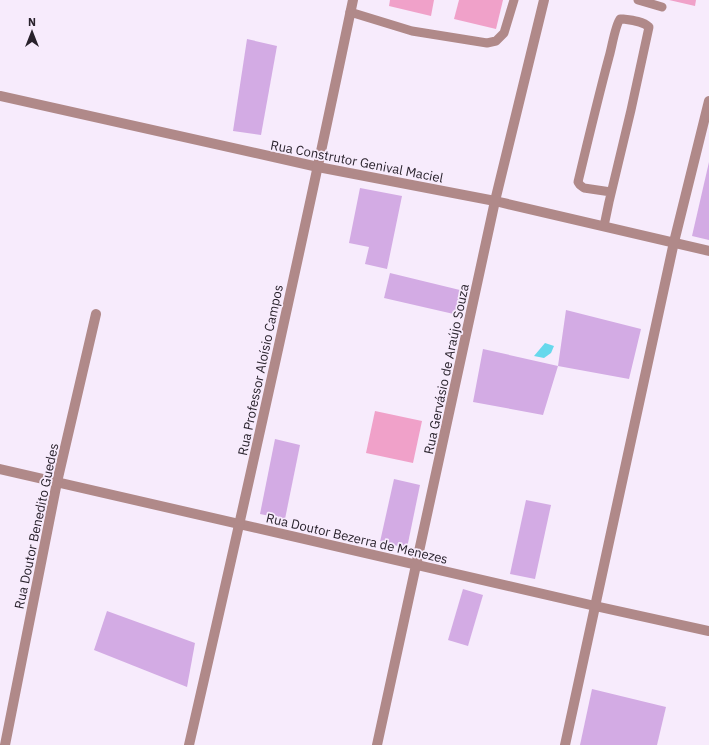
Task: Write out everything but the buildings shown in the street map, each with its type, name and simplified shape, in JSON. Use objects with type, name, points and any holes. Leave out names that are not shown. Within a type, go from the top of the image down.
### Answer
[{"type":"street","name":"Rua Professor Aloísio Campos","points":[[189,745],[240,524],[353,0]]},
{"type":"street","name":"Rua Gervásio de Araújo Souza","points":[[377,745],[495,201],[544,0]]},
{"type":"street","name":"Rua Construtor Genival Maciel","points":[[0,96],[318,167],[495,201],[709,251]]},
{"type":"street","points":[[565,745],[674,242],[709,101]]},
{"type":"street","name":"Rua Doutor Benedito Guedes","points":[[5,745],[57,482],[96,314]]},
{"type":"street","name":"Rua Doutor Bezerra de Menezes","points":[[0,469],[709,631]]},
{"type":"lane","points":[[350,12],[412,31],[487,43],[496,41],[504,33],[514,0]]},
{"type":"lane","points":[[638,0],[662,7]]},
{"type":"lane","points":[[604,226],[612,192],[631,110],[649,27],[643,23],[623,18],[620,18],[619,21],[578,182],[584,188],[612,192]]},
{"type":"shaded area","points":[[247,39],[277,46],[261,135],[233,131]]},
{"type":"shaded area","points":[[709,162],[709,240],[692,236]]},
{"type":"shaded area","points":[[360,188],[402,196],[387,269],[365,264],[369,247],[349,243]]},
{"type":"shaded area","points":[[390,273],[464,291],[458,315],[384,298]]},
{"type":"shaded area","points":[[566,310],[641,329],[629,379],[558,366]]},
{"type":"shaded area","points":[[483,349],[558,366],[543,415],[473,402]]},
{"type":"shaded area","points":[[275,439],[300,445],[285,519],[260,514]]},
{"type":"shaded area","points":[[394,479],[420,485],[407,548],[380,542]]},
{"type":"shaded area","points":[[526,500],[551,505],[535,579],[510,574]]},
{"type":"shaded area","points":[[463,589],[483,595],[468,646],[448,640]]},
{"type":"shaded area","points":[[107,611],[195,643],[187,687],[94,650]]},
{"type":"shaded area","points":[[592,689],[666,707],[657,745],[580,745]]},
{"type":"water","points":[[545,343],[554,346],[551,353],[544,358],[534,356]]}]
